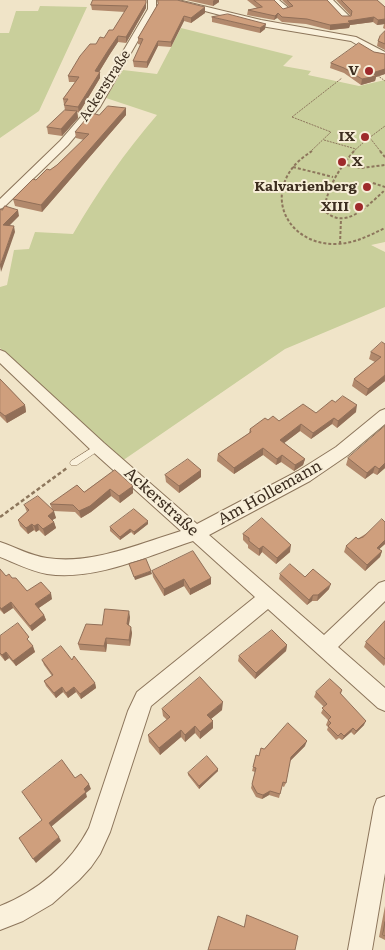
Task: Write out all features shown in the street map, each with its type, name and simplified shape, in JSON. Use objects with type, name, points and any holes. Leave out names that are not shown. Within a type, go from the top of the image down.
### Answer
[{"type":"street","name":"Ackerstraße","points":[[0,205],[64,142],[96,105],[152,10],[152,0]]},
{"type":"street","points":[[168,0],[261,23],[353,39],[364,43],[377,54],[385,55]]},
{"type":"street","points":[[274,0],[287,10]]},
{"type":"street","points":[[328,0],[346,18]]},
{"type":"street","name":"Ackerstraße","points":[[0,355],[98,447],[385,701]]},
{"type":"street","name":"Am Hollemann","points":[[0,550],[32,562],[71,568],[106,562],[196,533],[226,519],[304,476],[342,451],[385,415]]},
{"type":"street","points":[[323,648],[385,589]]},
{"type":"street","points":[[0,918],[17,913],[36,901],[71,871],[92,848],[99,832],[138,711],[144,699],[267,598]]},
{"type":"street","points":[[360,950],[385,807]]},
{"type":"lane","points":[[74,463],[98,447]]},
{"type":"path","points":[[376,74],[385,81]]},
{"type":"path","points":[[342,78],[292,117],[330,131],[330,134],[293,167],[281,200],[285,216],[290,228],[310,240],[340,244],[366,239],[385,228]]},
{"type":"path","points":[[385,126],[342,164],[327,189],[324,210],[330,218],[341,219],[358,212],[385,190]]},
{"type":"path","points":[[370,138],[385,157]]},
{"type":"path","points":[[324,140],[357,150]]},
{"type":"path","points":[[342,164],[361,168],[385,165]]},
{"type":"path","points":[[293,167],[334,177]]},
{"type":"path","points":[[373,183],[385,187]]},
{"type":"path","points":[[340,244],[341,219]]},
{"type":"path","points":[[0,517],[74,463]]},
{"type":"green space","points":[[40,6],[87,7],[39,111],[0,138],[0,33],[9,33],[16,11],[38,11]]},
{"type":"green space","points":[[181,28],[293,56],[283,66],[311,71],[308,75],[359,86],[385,80],[385,242],[371,245],[385,252],[385,307],[285,349],[122,461],[0,348],[0,287],[7,285],[14,250],[29,249],[35,232],[73,234],[112,172],[157,115],[106,98],[123,70],[157,74]]},
{"type":"building","points":[[93,0],[146,0],[146,3],[126,37],[118,36],[109,49],[95,71],[100,72],[78,107],[64,105],[68,99],[63,99],[79,77],[68,76],[80,56],[90,44],[96,44],[100,37],[104,38],[109,30],[113,30],[128,6],[91,5]]},
{"type":"building","points":[[158,0],[177,0],[205,7],[191,18],[184,16],[171,42],[158,41],[147,62],[133,61],[143,39],[138,38],[158,4]]},
{"type":"building","points":[[254,0],[274,0],[283,9],[293,6],[287,0],[327,0],[342,16],[351,16],[352,11],[341,0],[377,0],[385,7],[385,19],[378,20],[374,17],[348,21],[350,23],[330,25],[307,19],[282,17],[278,13],[275,16],[248,10],[262,7]]},
{"type":"building","points":[[228,14],[266,24],[260,28],[212,17]]},
{"type":"building","points":[[385,31],[385,44],[378,41]]},
{"type":"building","points":[[359,43],[374,52],[385,54],[385,69],[372,73],[376,76],[362,79],[344,68],[331,63]]},
{"type":"building","points":[[108,106],[126,108],[41,205],[13,199],[33,179],[36,180],[47,169],[50,170],[57,165],[89,134],[75,132],[91,113],[99,115]]},
{"type":"building","points":[[65,110],[77,111],[61,129],[47,127]]},
{"type":"building","points":[[5,206],[18,210],[3,225],[14,226],[0,266],[0,209],[2,210]]},
{"type":"building","points":[[382,342],[385,344],[385,375],[368,389],[354,379],[381,357],[371,352]]},
{"type":"building","points":[[0,379],[25,405],[5,416],[0,412]]},
{"type":"building","points":[[343,396],[357,405],[338,421],[334,418],[313,433],[301,424],[280,440],[305,459],[295,465],[282,455],[277,459],[263,448],[234,468],[218,454],[251,432],[250,429],[265,418],[268,420],[273,416],[279,421],[303,404],[316,413],[332,400],[335,402]]},
{"type":"building","points":[[385,426],[385,463],[379,469],[375,466],[367,473],[348,458]]},
{"type":"building","points":[[188,459],[201,470],[179,486],[165,475]]},
{"type":"building","points":[[115,470],[133,486],[119,496],[110,489],[90,506],[79,511],[73,505],[50,504],[77,485],[84,492]]},
{"type":"building","points":[[38,496],[54,511],[48,516],[54,522],[43,529],[38,524],[34,526],[32,524],[26,528],[18,520],[29,510],[24,505]]},
{"type":"building","points":[[134,509],[148,521],[134,532],[130,529],[120,537],[110,527]]},
{"type":"building","points":[[262,518],[291,545],[277,558],[263,546],[259,549],[243,534]]},
{"type":"building","points":[[382,519],[385,522],[385,540],[377,548],[382,551],[367,565],[346,546],[356,537],[358,539],[363,537]]},
{"type":"building","points":[[193,551],[211,578],[190,589],[184,579],[164,589],[152,571]]},
{"type":"building","points":[[146,559],[151,571],[134,577],[129,564]]},
{"type":"building","points":[[290,564],[305,577],[313,569],[331,584],[318,595],[313,595],[309,600],[280,574]]},
{"type":"building","points":[[0,569],[6,576],[9,574],[12,578],[16,578],[27,591],[41,582],[51,593],[35,604],[44,615],[30,626],[11,602],[1,609]]},
{"type":"building","points":[[105,609],[129,611],[127,624],[131,627],[129,640],[106,638],[104,646],[78,644],[86,624],[102,625]]},
{"type":"building","points":[[385,621],[385,659],[366,642]]},
{"type":"building","points":[[18,623],[29,637],[27,639],[33,646],[13,661],[6,652],[2,655],[0,653],[0,636]]},
{"type":"building","points":[[272,630],[287,645],[256,673],[239,656]]},
{"type":"building","points":[[61,646],[72,660],[74,656],[95,683],[80,694],[74,687],[66,693],[62,687],[54,693],[44,681],[53,675],[42,660]]},
{"type":"building","points":[[200,677],[223,702],[207,715],[213,721],[200,732],[195,726],[185,735],[181,730],[159,748],[148,735],[170,717],[162,709]]},
{"type":"building","points":[[330,679],[342,690],[340,693],[366,721],[356,731],[353,728],[344,736],[341,733],[338,736],[328,726],[331,723],[328,720],[331,717],[322,708],[327,704],[316,692]]},
{"type":"building","points":[[288,723],[307,741],[291,757],[286,783],[283,782],[280,794],[270,791],[263,795],[257,793],[252,784],[256,768],[253,767],[256,755],[259,756],[261,748],[264,749]]},
{"type":"building","points":[[207,756],[218,769],[199,786],[188,773]]},
{"type":"building","points":[[62,760],[75,778],[81,774],[89,784],[84,789],[86,792],[49,823],[59,837],[33,859],[19,838],[42,820],[22,792]]},
{"type":"building","points":[[247,915],[298,936],[295,950],[208,950],[218,916],[244,927]]},
{"type":"place","name":"V","points":[[369,71]]},
{"type":"place","name":"IX","points":[[365,137]]},
{"type":"place","name":"X","points":[[342,162]]},
{"type":"place","name":"Kalvarienberg","points":[[367,187]]},
{"type":"place","name":"XIII","points":[[359,207]]}]
